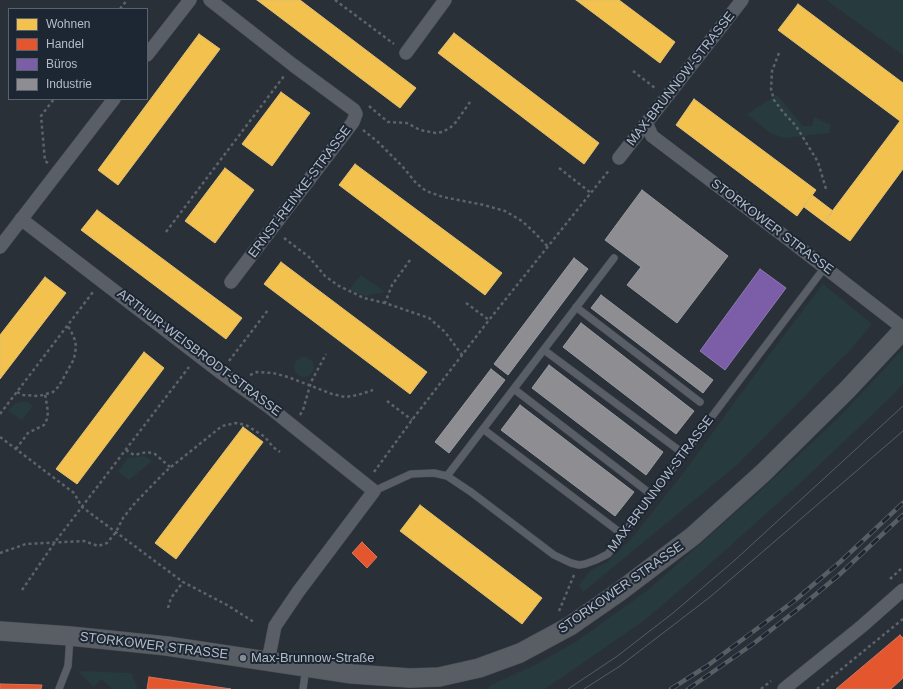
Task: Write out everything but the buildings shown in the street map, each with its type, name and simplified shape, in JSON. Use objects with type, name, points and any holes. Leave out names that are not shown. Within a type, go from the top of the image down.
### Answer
[{"type":"main road","name":"STORKOWER STRASSE","points":[[0,631],[70,636],[167,646],[352,674],[410,678],[441,683],[520,653],[570,626],[619,592],[693,536],[763,473],[847,390],[903,329]]},
{"type":"street","points":[[148,54],[190,0]]},
{"type":"street","name":"ERNST-REINKE-STRASSE","points":[[210,0],[293,65],[354,116],[272,229],[231,282]]},
{"type":"street","points":[[406,53],[445,0]]},
{"type":"street","name":"MAX-BRUNNOW-STRASSE","points":[[619,158],[742,0]]},
{"type":"street","points":[[0,247],[113,100]]},
{"type":"street","name":"STORKOWER STRASSE","points":[[646,123],[652,136],[825,267],[903,329]]},
{"type":"street","name":"ARTHUR-WEISBRODT-STRASSE","points":[[21,219],[220,372],[292,424],[374,491]]},
{"type":"street","points":[[268,661],[275,626],[298,592],[374,491]]},
{"type":"street","points":[[784,689],[861,627],[903,590]]},
{"type":"lane","points":[[447,476],[614,258]]},
{"type":"lane","name":"MAX-BRUNNOW-STRASSE","points":[[579,565],[596,560],[608,554],[825,267]]},
{"type":"lane","points":[[576,307],[700,402]]},
{"type":"lane","points":[[544,350],[684,454]]},
{"type":"lane","points":[[514,389],[652,495]]},
{"type":"lane","points":[[483,429],[622,534]]},
{"type":"lane","points":[[374,491],[411,474],[434,473],[447,476],[471,492],[554,555],[579,565]]},
{"type":"lane","points":[[59,689],[68,666],[70,636]]},
{"type":"lane","points":[[303,689],[306,667]]},
{"type":"path","points":[[121,8],[127,0]]},
{"type":"path","points":[[334,0],[406,53]]},
{"type":"path","points":[[778,53],[772,71],[771,89],[774,100],[796,126],[818,162],[826,189]]},
{"type":"path","points":[[166,232],[293,65]]},
{"type":"path","points":[[633,71],[666,97]]},
{"type":"path","points":[[53,100],[42,116],[45,161],[58,172]]},
{"type":"path","points":[[470,102],[456,122],[442,132],[426,132],[407,123],[388,122],[369,106],[354,116],[403,167],[416,183],[426,191],[443,197],[484,205],[505,211],[522,221],[535,232],[548,247]]},
{"type":"path","points":[[374,491],[374,472],[412,420],[489,320],[619,158]]},
{"type":"path","points":[[559,168],[591,193]]},
{"type":"path","points":[[272,229],[309,257],[325,276],[339,286],[364,298],[385,303],[429,318],[445,332],[462,355]]},
{"type":"path","points":[[385,303],[392,285],[410,260]]},
{"type":"path","points":[[0,414],[102,280]]},
{"type":"path","points":[[466,303],[489,320]]},
{"type":"path","points":[[220,372],[268,310]]},
{"type":"path","points":[[17,392],[23,395],[39,396],[53,392],[59,386],[74,359],[76,347],[75,340],[67,326]]},
{"type":"path","points":[[292,424],[303,410],[310,386],[326,354]]},
{"type":"path","points":[[22,590],[55,542],[198,355]]},
{"type":"path","points":[[238,384],[252,373],[258,372],[273,373],[288,377],[310,386],[345,397],[358,396],[373,390]]},
{"type":"path","points":[[16,449],[28,433],[44,425],[48,419],[45,394]]},
{"type":"path","points":[[387,401],[412,420]]},
{"type":"path","points":[[0,553],[26,544],[84,541],[98,546],[107,543],[135,503],[170,467],[222,426],[236,423],[246,425],[265,437],[273,447],[280,452]]},
{"type":"path","points":[[0,437],[74,493],[82,507],[183,582],[227,605],[254,622]]},
{"type":"path","points":[[125,450],[134,455],[147,452],[155,454],[170,467]]},
{"type":"path","points":[[559,611],[579,565]]},
{"type":"path","points":[[168,608],[171,598],[183,582]]},
{"type":"path","points":[[818,689],[903,619]]},
{"type":"green space","points":[[826,0],[903,0],[903,55]]},
{"type":"green space","points":[[777,95],[803,126],[812,126],[814,117],[831,125],[829,133],[785,138],[770,133],[747,114]]},
{"type":"green space","points":[[361,275],[385,292],[365,296],[349,290]]},
{"type":"green space","points":[[823,284],[872,324],[851,349],[737,465],[583,592],[579,585],[591,570],[606,563],[631,539],[684,472],[769,355]]},
{"type":"green space","points":[[903,349],[903,384],[892,396],[797,486],[645,620],[545,689],[487,689],[491,685],[535,665],[577,641],[648,590],[759,492],[838,418]]},
{"type":"green space","points":[[304,357],[311,360],[314,367],[311,374],[304,377],[297,374],[294,367],[297,360]]},
{"type":"green space","points":[[28,402],[33,406],[22,420],[8,411],[16,403]]},
{"type":"green space","points":[[144,456],[152,461],[129,480],[118,472],[128,458]]},
{"type":"green space","points":[[78,671],[131,673],[138,689],[113,689],[101,679],[94,687]]},
{"type":"tram line","points":[[568,689],[616,657],[673,613],[735,560],[903,406]]},
{"type":"tram line","points":[[584,689],[620,666],[710,597],[903,431]]},
{"type":"railway","points":[[671,689],[707,666],[794,601],[840,562],[903,503]]},
{"type":"railway","points":[[688,689],[753,644],[798,609],[839,575],[903,515]]},
{"type":"place","name":"Max-Brunnow-Straße","points":[[243,658]]}]
